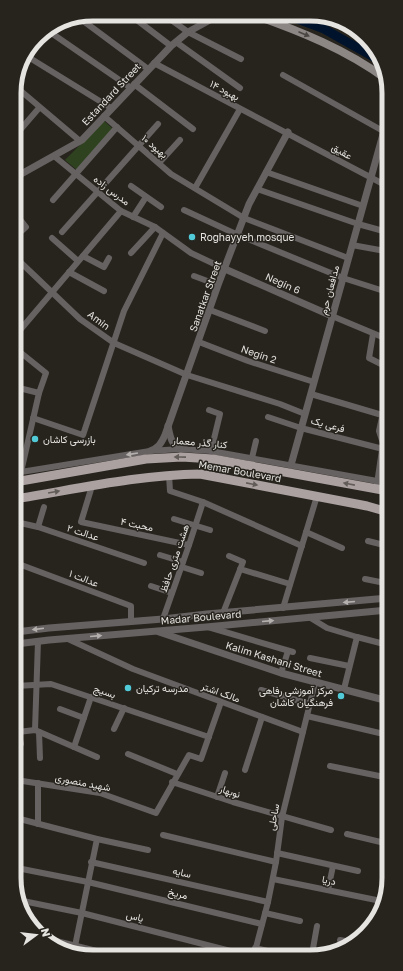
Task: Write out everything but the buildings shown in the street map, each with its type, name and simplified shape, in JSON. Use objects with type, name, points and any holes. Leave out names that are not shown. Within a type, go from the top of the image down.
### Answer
[{"type":"main road","points":[[271,21],[327,44],[380,75]]},
{"type":"main road","name":"Memar Boulevard","points":[[21,481],[161,457],[182,457],[251,462],[377,485],[382,488]]},
{"type":"main road","name":"Memar Boulevard","points":[[21,497],[169,475],[200,474],[317,496],[382,510]]},
{"type":"main road","points":[[21,501],[29,496]]},
{"type":"street","points":[[84,21],[148,69]]},
{"type":"street","points":[[139,21],[240,88]]},
{"type":"street","points":[[173,21],[188,32],[241,59]]},
{"type":"street","name":"Estandard Street","points":[[21,174],[80,141],[173,44],[188,32],[207,21]]},
{"type":"street","points":[[52,34],[132,86],[192,129]]},
{"type":"street","points":[[30,58],[112,108]]},
{"type":"street","name":"بهبود ۱۴","points":[[154,63],[240,109],[288,132]]},
{"type":"street","points":[[284,75],[382,130]]},
{"type":"street","points":[[21,92],[80,141]]},
{"type":"street","points":[[21,129],[39,108]]},
{"type":"street","points":[[195,188],[240,109]]},
{"type":"street","name":"بهبود ۱۰","points":[[104,116],[172,174],[244,218],[348,258]]},
{"type":"street","points":[[62,232],[158,124]]},
{"type":"street","points":[[53,200],[117,127]]},
{"type":"street","name":"Sanatkar Street","points":[[150,451],[160,445],[168,426],[218,285],[249,204],[288,132]]},
{"type":"street","name":"عقیق","points":[[288,132],[382,184]]},
{"type":"street","name":"مدافعان حرم","points":[[291,465],[382,138]]},
{"type":"street","points":[[159,163],[180,140]]},
{"type":"street","name":"مدرس زاده","points":[[54,156],[121,211],[155,227],[190,253],[225,269]]},
{"type":"street","points":[[266,172],[362,206]]},
{"type":"street","points":[[131,186],[161,207]]},
{"type":"street","points":[[257,189],[358,224],[382,231]]},
{"type":"street","points":[[133,217],[146,197]]},
{"type":"street","points":[[184,210],[238,235],[343,278],[382,290]]},
{"type":"street","points":[[21,329],[121,211]]},
{"type":"street","points":[[21,221],[26,227],[21,232]]},
{"type":"street","points":[[131,254],[155,227]]},
{"type":"street","points":[[33,418],[83,435],[124,311],[163,233]]},
{"type":"street","points":[[52,238],[78,261]]},
{"type":"street","points":[[352,244],[382,250]]},
{"type":"street","points":[[83,256],[104,267],[109,258]]},
{"type":"street","name":"Amin","points":[[21,263],[80,318],[114,344],[187,375],[280,404],[305,414]]},
{"type":"street","name":"Negin 6","points":[[225,269],[332,316]]},
{"type":"street","points":[[69,272],[104,291]]},
{"type":"street","points":[[194,276],[218,285]]},
{"type":"street","points":[[210,310],[264,331]]},
{"type":"street","points":[[332,316],[382,338]]},
{"type":"street","points":[[373,334],[369,358],[382,364]]},
{"type":"street","name":"Negin 2","points":[[199,342],[248,361],[314,382]]},
{"type":"street","points":[[21,353],[46,373],[39,393],[21,472]]},
{"type":"street","points":[[21,388],[39,393]]},
{"type":"street","points":[[311,394],[382,415],[379,431],[382,436]]},
{"type":"street","points":[[209,410],[220,414],[211,451]]},
{"type":"street","name":"فرعی یک","points":[[268,418],[382,449]]},
{"type":"street","points":[[168,426],[172,443],[180,449]]},
{"type":"street","points":[[251,462],[256,441]]},
{"type":"street","name":"کنار گذر معمار","points":[[21,472],[150,451],[180,449],[211,451],[251,462],[291,465],[377,485],[382,484]]},
{"type":"street","points":[[377,485],[382,455]]},
{"type":"street","points":[[169,475],[170,491],[203,502],[302,546]]},
{"type":"street","name":"محبت ۴","points":[[92,486],[81,522],[190,545]]},
{"type":"street","points":[[283,608],[317,496]]},
{"type":"street","name":"هشت متری حافظ","points":[[163,619],[190,545],[203,502]]},
{"type":"street","points":[[38,528],[44,507]]},
{"type":"street","points":[[174,519],[210,530]]},
{"type":"street","name":"عدالت ۲","points":[[21,523],[144,563]]},
{"type":"street","points":[[306,532],[342,548]]},
{"type":"street","points":[[368,541],[382,544]]},
{"type":"street","points":[[160,555],[201,573]]},
{"type":"street","points":[[226,625],[221,621],[221,615],[243,562],[229,556]]},
{"type":"street","name":"عدالت ۱","points":[[21,565],[131,606],[131,622]]},
{"type":"street","points":[[240,569],[290,584]]},
{"type":"street","points":[[365,579],[382,583]]},
{"type":"street","points":[[151,586],[172,593]]},
{"type":"street","name":"Madar Boulevard","points":[[21,631],[382,599]]},
{"type":"street","name":"Madar Boulevard","points":[[21,643],[382,611]]},
{"type":"street","points":[[207,614],[214,618],[214,621],[208,627],[290,652],[281,673]]},
{"type":"street","points":[[309,617],[327,628],[382,644]]},
{"type":"street","name":"Kalim Kashani Street","points":[[156,631],[281,673],[382,699]]},
{"type":"street","points":[[344,689],[356,637]]},
{"type":"street","name":"مالک اشتر","points":[[68,639],[133,669],[303,732]]},
{"type":"street","points":[[38,641],[38,685],[35,710],[40,758]]},
{"type":"street","points":[[310,658],[349,666]]},
{"type":"street","name":"ساحلی","points":[[255,950],[268,902],[276,862],[282,817],[315,682]]},
{"type":"street","name":"بسیج","points":[[21,686],[52,684],[209,737]]},
{"type":"street","points":[[261,690],[310,704]]},
{"type":"street","points":[[74,747],[91,697]]},
{"type":"street","points":[[172,782],[189,755],[201,760],[221,702]]},
{"type":"street","points":[[114,729],[124,708]]},
{"type":"street","points":[[60,709],[84,718]]},
{"type":"street","points":[[307,716],[382,733]]},
{"type":"street","points":[[245,770],[262,718]]},
{"type":"street","points":[[21,732],[37,731],[97,757]]},
{"type":"street","points":[[128,754],[177,774]]},
{"type":"street","points":[[330,766],[382,777]]},
{"type":"street","points":[[217,797],[225,773]]},
{"type":"street","name":"شهید منصوری","points":[[21,781],[100,793],[156,813],[172,782]]},
{"type":"street","name":"نوبهار","points":[[172,782],[282,817],[331,830]]},
{"type":"street","points":[[38,783],[38,824]]},
{"type":"street","points":[[21,819],[97,839],[148,850]]},
{"type":"street","points":[[347,834],[382,842]]},
{"type":"street","points":[[163,836],[276,862]]},
{"type":"street","points":[[75,946],[91,862],[97,839]]},
{"type":"street","points":[[277,853],[358,871]]},
{"type":"street","name":"سایه","points":[[91,862],[268,902]]},
{"type":"street","points":[[328,890],[333,866]]},
{"type":"street","name":"مریخ","points":[[21,869],[88,882],[262,924]]},
{"type":"street","name":"دریا","points":[[273,879],[378,900]]},
{"type":"street","name":"یاس","points":[[25,901],[82,913],[226,950]]},
{"type":"street","points":[[265,913],[300,922]]},
{"type":"street","points":[[313,950],[317,926]]},
{"type":"street","points":[[340,940],[344,941]]},
{"type":"street","points":[[62,943],[92,950]]},
{"type":"green space","points":[[104,121],[113,129],[77,170],[65,160]]},
{"type":"waterway","points":[[303,21],[324,29],[371,56]]},
{"type":"place","name":"Roghayyeh mosque","points":[[192,237]]},
{"type":"place","name":"بازرسی کاشان","points":[[35,439]]},
{"type":"place","name":"مدرسه ترکیان","points":[[128,688]]},
{"type":"place","name":"مرکز آموزشی رفاهی فرهنگیان کاشان","points":[[341,696]]}]
